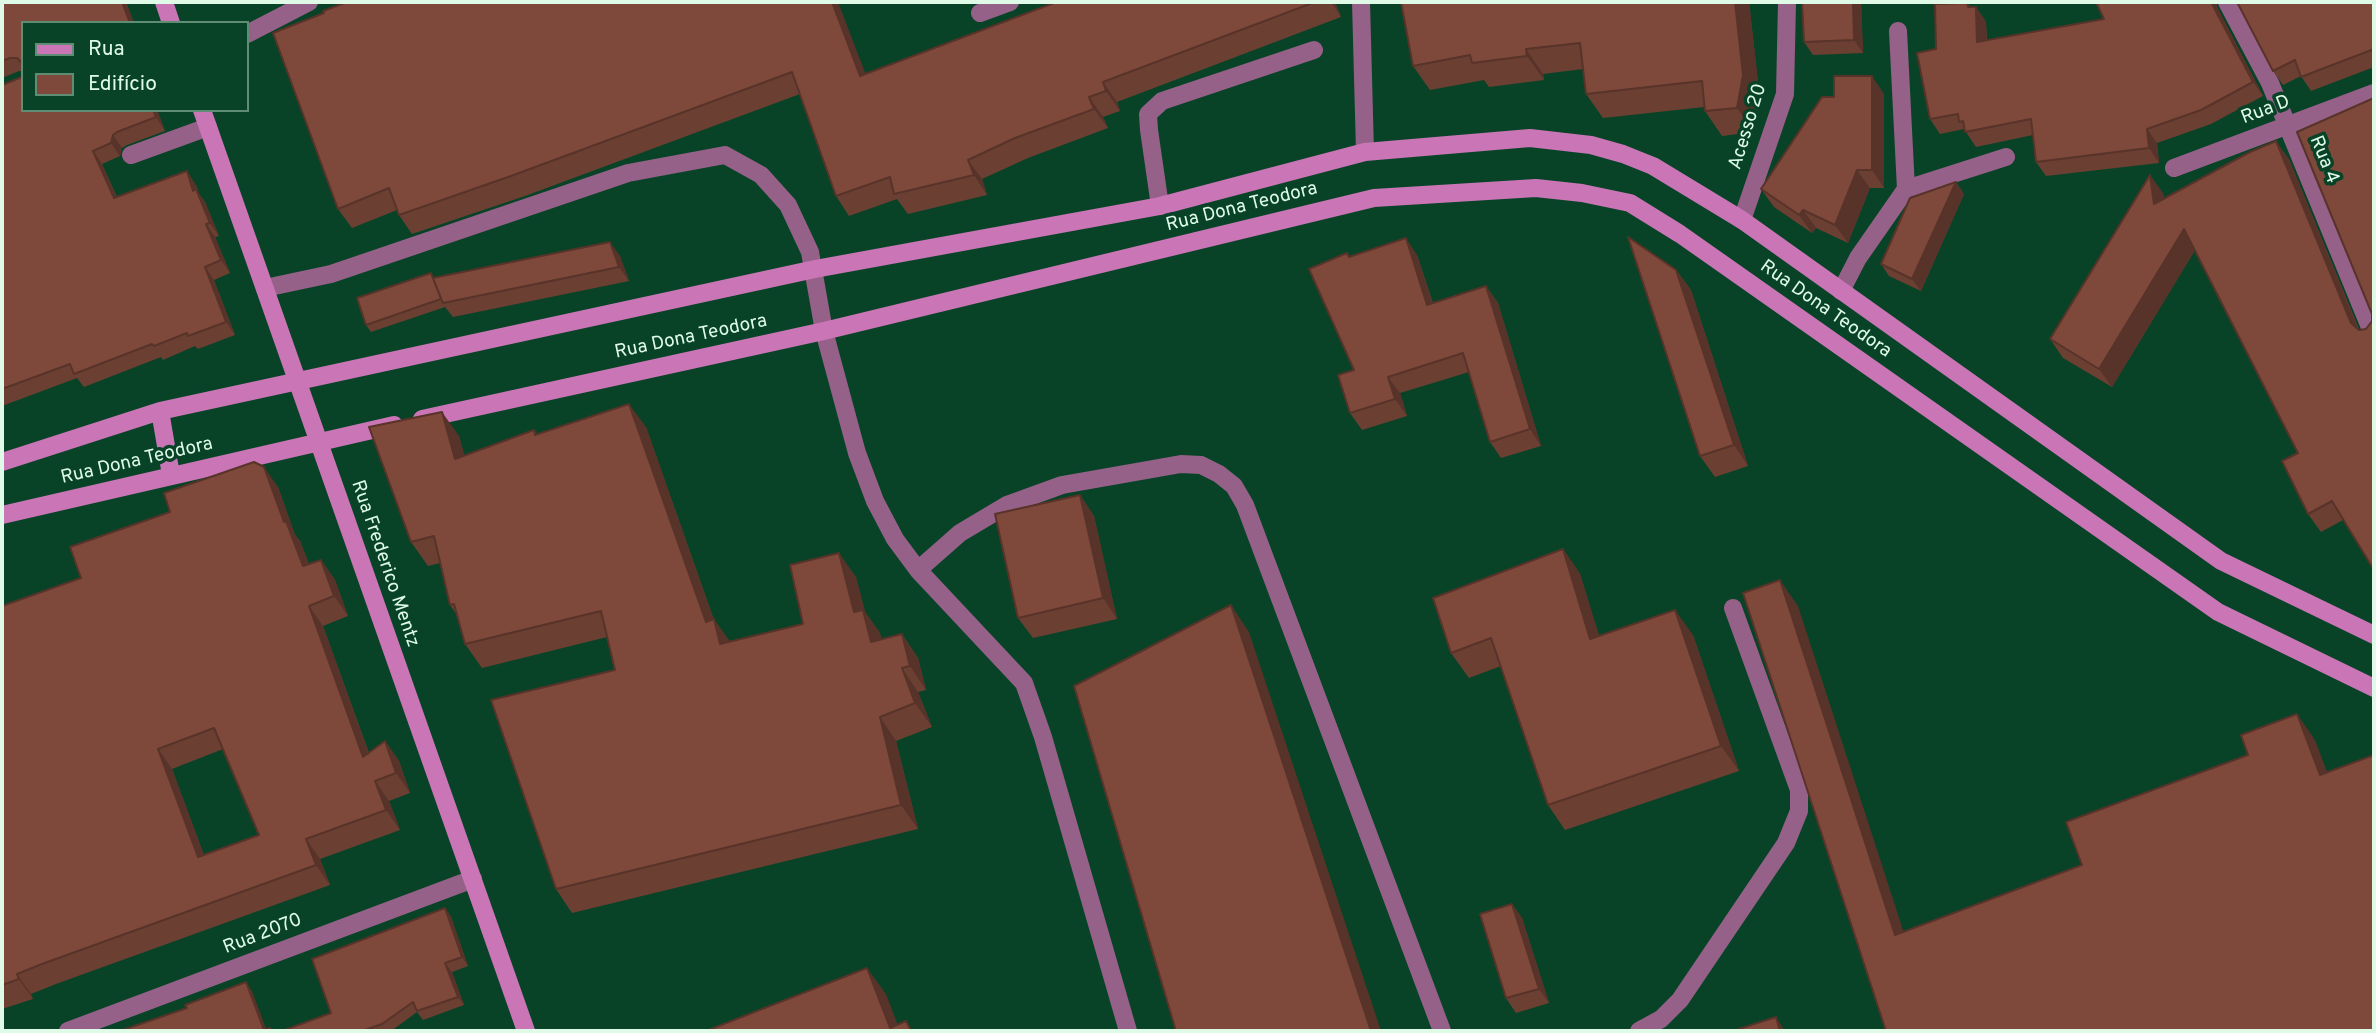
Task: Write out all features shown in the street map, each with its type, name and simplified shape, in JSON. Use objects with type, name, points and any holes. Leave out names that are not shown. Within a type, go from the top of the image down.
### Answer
[{"type":"main road","points":[[164,2],[170,21]]},
{"type":"main road","name":"Rua Frederico Mentz","points":[[205,118],[526,1031]]},
{"type":"main road","name":"Rua Dona Teodora","points":[[2,462],[160,411],[815,270],[1160,206],[1365,152],[1530,138],[1591,145],[1653,166],[1742,220],[2221,561],[2374,635]]},
{"type":"main road","name":"Rua Dona Teodora","points":[[2,514],[824,331],[1374,198],[1536,188],[1582,193],[1630,203],[1680,234],[2218,612],[2374,688]]},
{"type":"main road","points":[[160,411],[171,475]]},
{"type":"street","points":[[248,33],[309,2]]},
{"type":"street","points":[[980,13],[1010,2]]},
{"type":"street","points":[[1361,2],[1365,152]]},
{"type":"street","name":"Acesso 20","points":[[1742,220],[1785,94],[1787,2]]},
{"type":"street","name":"Rua 4","points":[[2227,2],[2270,83],[2374,337]]},
{"type":"street","points":[[1898,31],[1906,189]]},
{"type":"street","points":[[1160,206],[1149,114],[1161,101],[1314,51]]},
{"type":"street","name":"Rua D","points":[[2174,168],[2374,93]]},
{"type":"street","points":[[131,155],[205,118]]},
{"type":"street","points":[[265,288],[331,274],[628,173],[725,155],[761,175],[788,205],[810,252],[824,331],[857,453],[875,502],[895,539],[918,570],[1024,682],[1043,737],[1128,1031]]},
{"type":"street","points":[[1841,291],[1858,258],[1906,189],[2006,157]]},
{"type":"street","points":[[918,570],[960,533],[1007,505],[1062,485],[1181,464],[1201,466],[1219,474],[1234,486],[1245,505],[1442,1031]]},
{"type":"street","points":[[1639,1031],[1661,1019],[1680,1000],[1786,843],[1799,811],[1799,790],[1733,608]]},
{"type":"street","name":"Rua 2070","points":[[68,1031],[472,878]]},
{"type":"building","points":[[2,2],[122,2],[129,21],[21,21],[21,62],[17,58],[2,61]]},
{"type":"building","points":[[347,2],[832,2],[860,76],[1054,2],[1315,2],[1103,82],[1106,91],[1089,97],[1094,109],[1015,138],[968,160],[974,175],[894,194],[890,177],[836,196],[792,72],[399,215],[389,188],[338,209],[273,33]]},
{"type":"building","points":[[1401,2],[1735,2],[1743,75],[1737,108],[1705,111],[1702,81],[1586,94],[1580,43],[1526,49],[1527,56],[1472,63],[1470,55],[1413,66]]},
{"type":"building","points":[[1802,2],[1853,2],[1854,40],[1804,42]]},
{"type":"building","points":[[2096,2],[2211,2],[2253,82],[2201,110],[2147,129],[2149,148],[2036,162],[2031,119],[1965,132],[1963,121],[1959,122],[1958,114],[1930,119],[1917,53],[1936,49],[1935,4],[1967,3],[1968,7],[1976,7],[1977,42],[2104,19]]},
{"type":"building","points":[[2237,2],[2374,2],[2374,49],[2301,77],[2295,60],[2273,71]]},
{"type":"building","points":[[1834,76],[1872,76],[1872,170],[1857,170],[1835,225],[1803,210],[1799,215],[1761,189],[1822,97],[1834,97]]},
{"type":"building","points":[[21,77],[21,112],[154,112],[156,117],[117,132],[111,143],[93,151],[114,198],[187,171],[193,191],[196,189],[210,223],[206,224],[221,260],[205,267],[226,322],[188,336],[187,333],[154,346],[152,344],[74,374],[70,364],[2,389],[2,85]]},
{"type":"building","points":[[2374,98],[2374,570],[2332,501],[2308,514],[2282,461],[2298,453],[2184,229],[2099,369],[2050,339],[2150,175],[2154,204],[2250,152],[2276,141],[2351,323],[2359,330],[2366,329],[2372,321],[2372,314],[2297,132]]},
{"type":"building","points":[[1956,182],[1912,279],[1881,264],[1910,198]]},
{"type":"building","points":[[1628,237],[1676,270],[1734,445],[1700,456]]},
{"type":"building","points":[[1406,238],[1427,305],[1486,286],[1530,429],[1490,442],[1463,353],[1388,377],[1395,399],[1350,413],[1338,375],[1354,370],[1309,269],[1347,253],[1349,257]]},
{"type":"building","points":[[610,242],[619,267],[443,303],[433,278]]},
{"type":"building","points":[[431,273],[441,299],[366,325],[357,298]]},
{"type":"building","points":[[629,404],[706,622],[714,619],[720,644],[803,624],[790,565],[839,553],[854,612],[863,610],[871,642],[902,634],[910,666],[902,668],[915,703],[880,717],[901,805],[556,889],[491,700],[615,670],[601,611],[465,644],[454,604],[450,605],[434,536],[411,542],[369,427],[442,412],[455,459],[534,430],[535,435]]},
{"type":"building","points":[[254,462],[264,467],[303,566],[321,560],[334,596],[309,606],[363,757],[385,741],[396,773],[375,781],[386,810],[306,839],[316,865],[42,964],[17,974],[19,979],[2,985],[2,606],[81,578],[70,547],[170,512],[164,493]],"holes":[[[214,728],[259,835],[198,857],[158,749]]]},
{"type":"building","points":[[1080,495],[1103,598],[1018,618],[995,514]]},
{"type":"building","points":[[1563,549],[1590,639],[1675,610],[1721,746],[1548,805],[1491,638],[1451,653],[1433,598]]},
{"type":"building","points":[[1780,580],[1895,935],[2082,865],[2066,822],[2248,755],[2241,735],[2297,714],[2320,775],[2374,755],[2374,1031],[1886,1031],[1743,593]]},
{"type":"building","points":[[1231,605],[1371,1031],[1176,1031],[1074,686]]},
{"type":"building","points":[[1512,904],[1539,989],[1506,998],[1480,914]]},
{"type":"building","points":[[445,908],[462,957],[445,963],[458,997],[417,1011],[413,1002],[382,1024],[362,1031],[282,1031],[331,1013],[312,959]]},
{"type":"building","points":[[867,968],[890,1028],[906,1021],[911,1031],[706,1031]]},
{"type":"building","points":[[246,982],[264,1030],[270,1028],[272,1031],[120,1031],[187,1008],[185,1005]]},
{"type":"building","points":[[1776,1017],[1780,1031],[1733,1031]]}]
